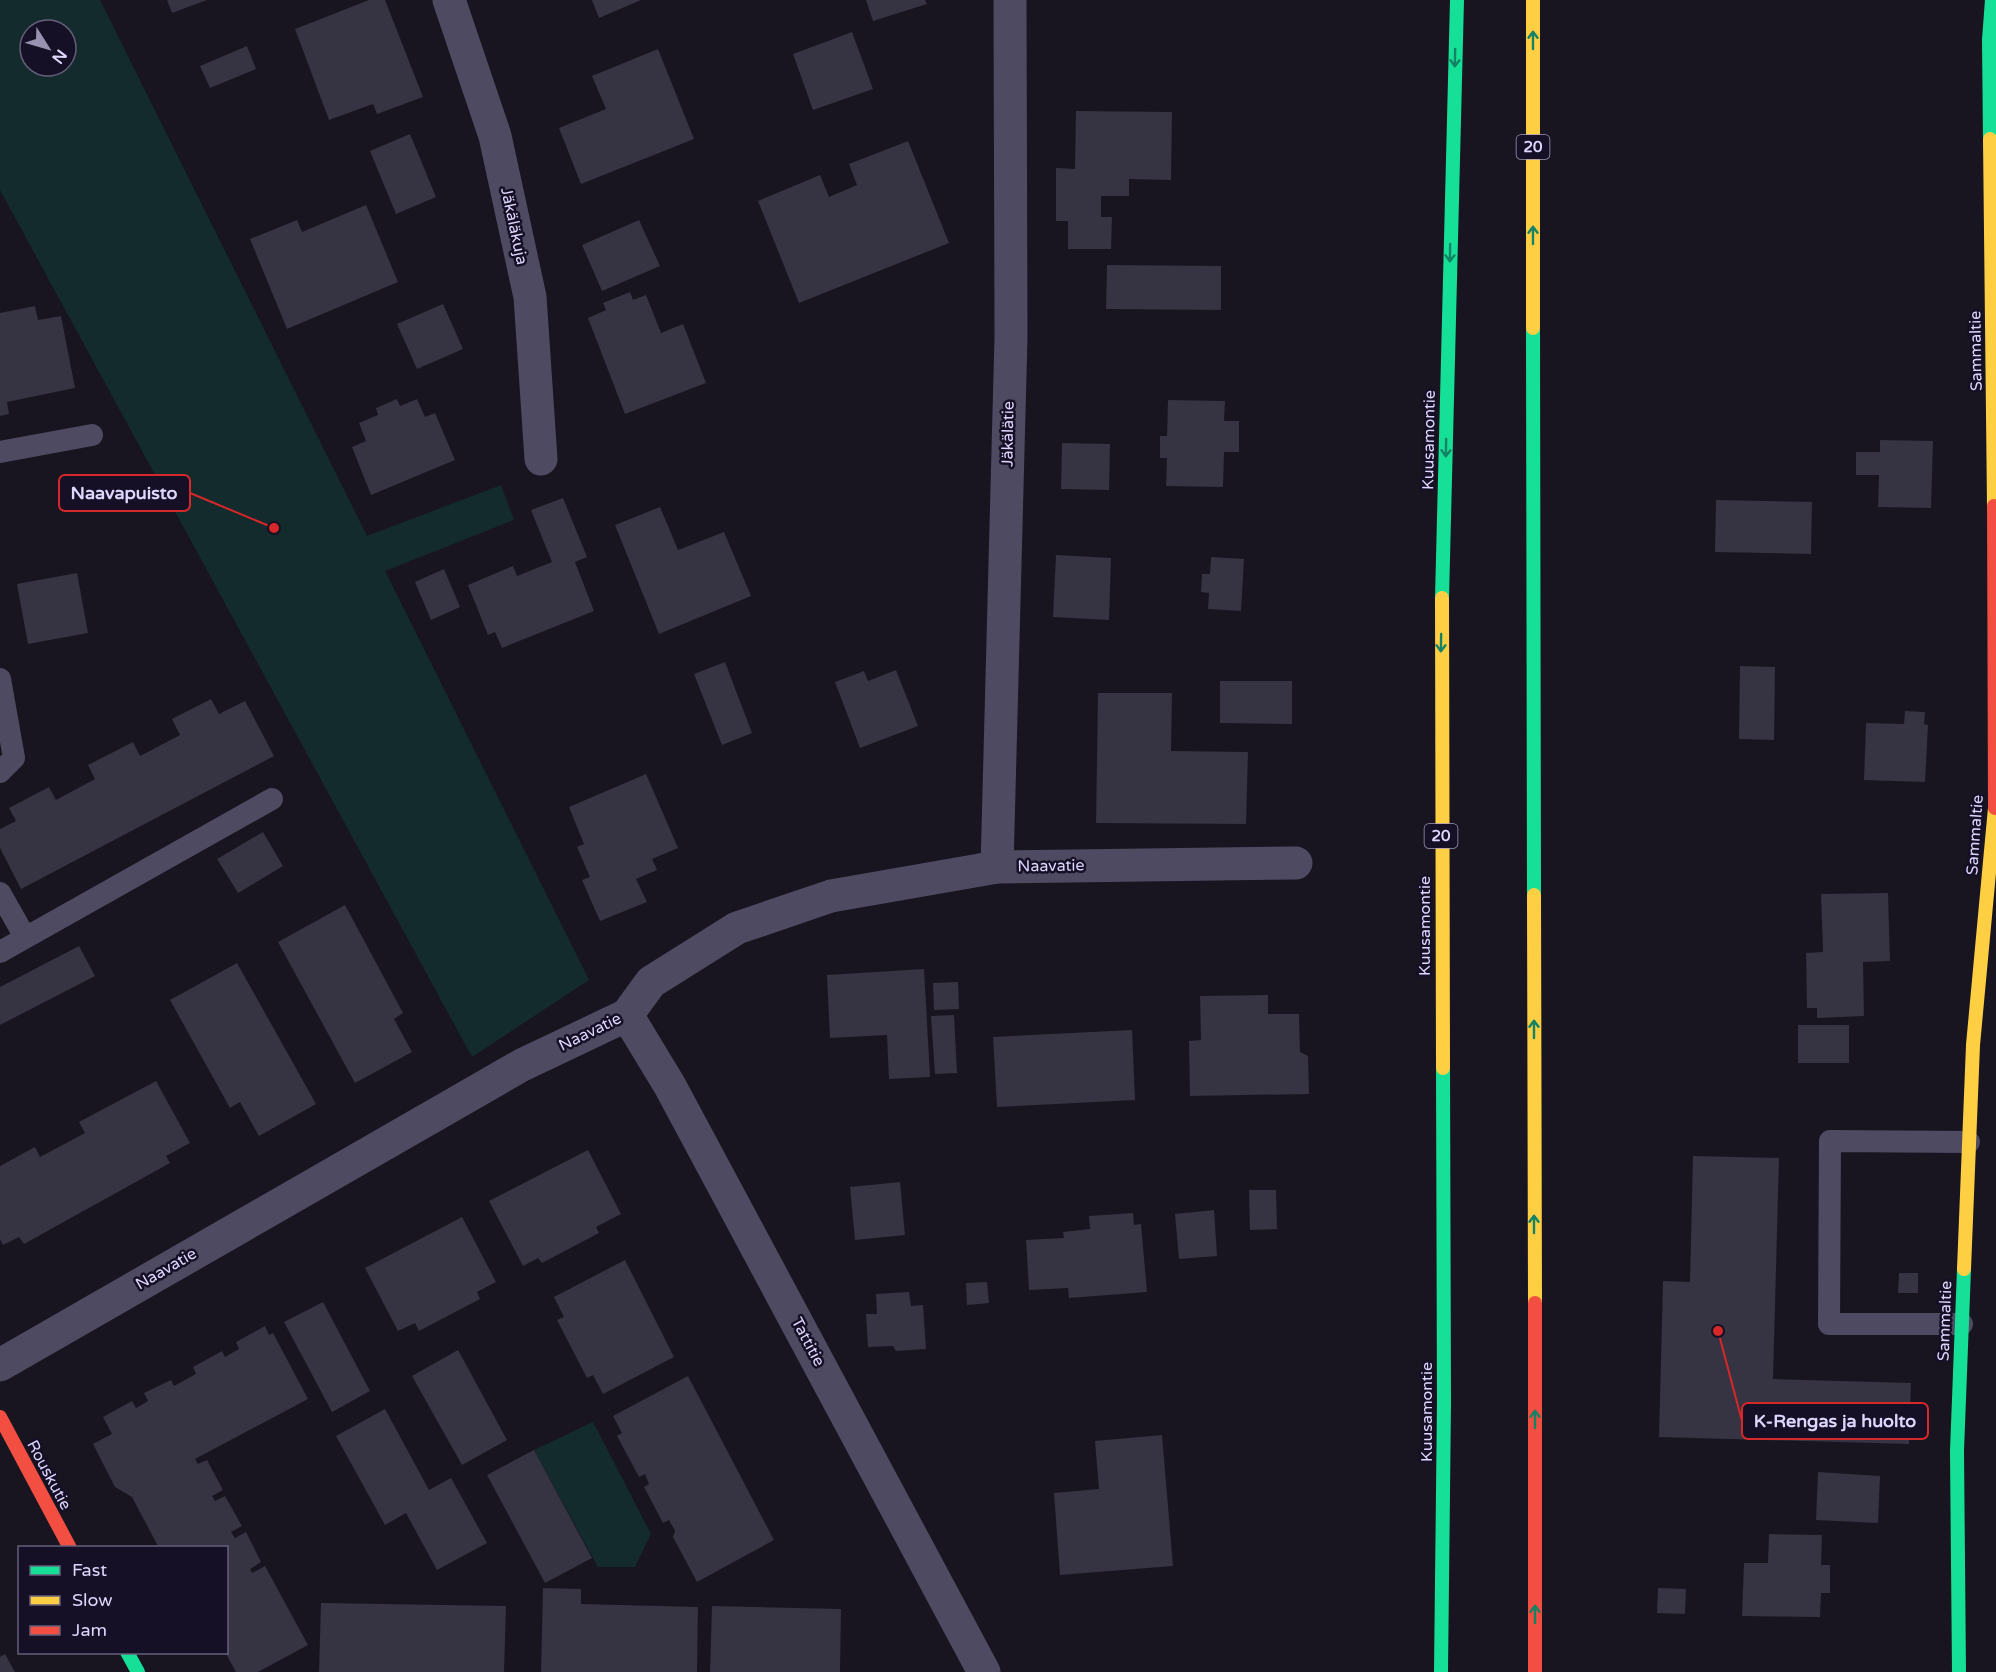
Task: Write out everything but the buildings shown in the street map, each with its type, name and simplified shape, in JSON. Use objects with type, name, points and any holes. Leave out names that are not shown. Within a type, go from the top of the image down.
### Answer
[{"type":"main road","name":"Kuusamontie","points":[[1442,1672],[1444,1402],[1441,650],[1457,0]]},
{"type":"main road","name":"20","points":[[1533,0],[1535,1672]]},
{"type":"main road","name":"Sammaltie","points":[[1959,1672],[1957,1451],[1973,1045],[1995,810],[1989,40],[1992,0]]},
{"type":"main road","name":"Rouskutie","points":[[0,1417],[69,1546]]},
{"type":"main road","points":[[128,1654],[138,1672]]},
{"type":"street","name":"Jäkäläkuja","points":[[449,0],[495,136],[530,297],[541,459]]},
{"type":"street","name":"Jäkälätie","points":[[997,867],[1011,337],[1010,0]]},
{"type":"street","name":"Naavatie","points":[[0,1365],[522,1065],[627,1015],[651,982],[737,928],[831,896],[997,867],[1296,863]]},
{"type":"street","name":"Tattitie","points":[[627,1015],[670,1086],[984,1672]]},
{"type":"lane","points":[[0,452],[92,435]]},
{"type":"lane","points":[[0,679],[14,758],[0,772]]},
{"type":"lane","points":[[0,952],[272,799]]},
{"type":"lane","points":[[0,893],[25,938]]},
{"type":"lane","points":[[1962,1324],[1829,1324],[1830,1141],[1969,1142]]},
{"type":"green space","points":[[0,0],[100,0],[367,536],[501,485],[514,520],[385,571],[589,980],[472,1057],[0,190]]},
{"type":"green space","points":[[593,1422],[651,1534],[635,1567],[598,1567],[534,1450]]},
{"type":"traffic: fast","points":[[1442,598],[1457,0]]},
{"type":"traffic: fast","points":[[1990,139],[1989,40],[1992,0]]},
{"type":"traffic: fast","points":[[1533,328],[1534,895]]},
{"type":"traffic: fast","points":[[1441,1672],[1444,1402],[1443,1068]]},
{"type":"traffic: fast","points":[[1959,1672],[1957,1451],[1964,1269]]},
{"type":"traffic: fast","points":[[128,1654],[138,1672]]},
{"type":"traffic: slow","points":[[1533,0],[1533,328]]},
{"type":"traffic: slow","points":[[1990,139],[1994,506]]},
{"type":"traffic: slow","points":[[1442,598],[1443,1068]]},
{"type":"traffic: slow","points":[[1964,1269],[1973,1045],[1995,808]]},
{"type":"traffic: slow","points":[[1534,895],[1535,1303]]},
{"type":"traffic: jam","points":[[1994,506],[1995,808]]},
{"type":"traffic: jam","points":[[1535,1303],[1535,1672]]},
{"type":"traffic: jam","points":[[0,1417],[69,1546]]},
{"type":"place","name":"Naavapuisto","points":[[274,528]]},
{"type":"place","name":"K-Rengas ja huolto","points":[[1718,1331]]}]
